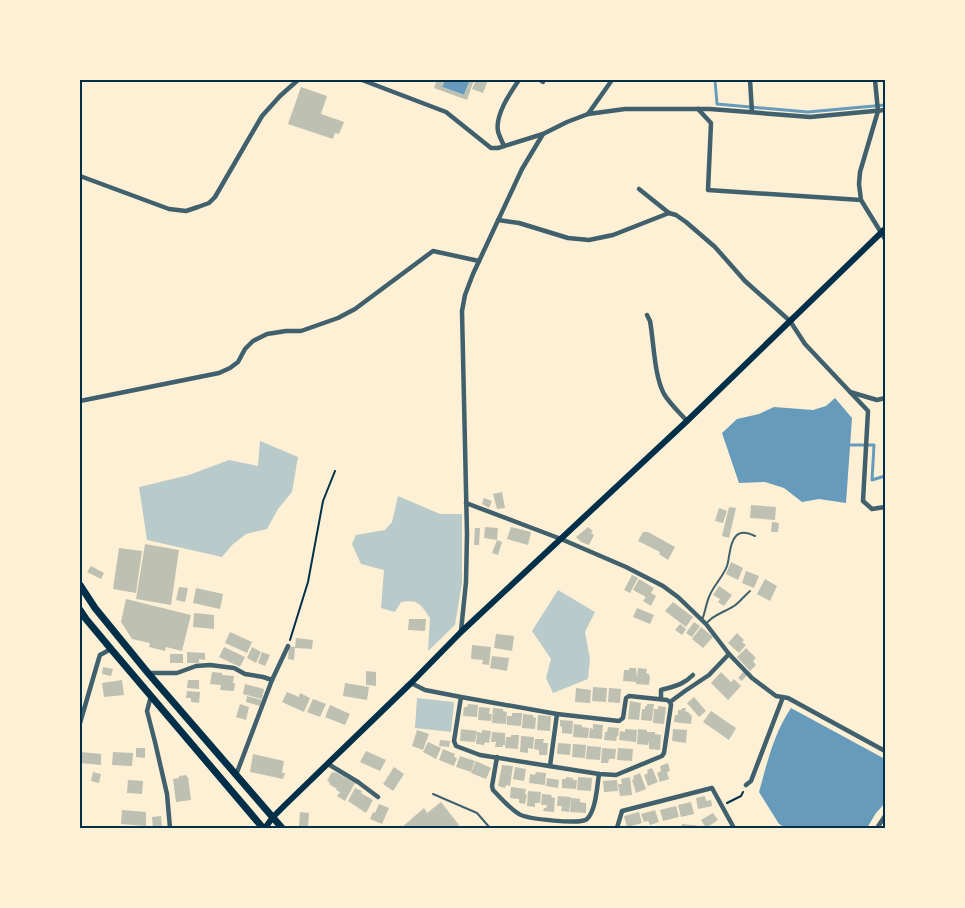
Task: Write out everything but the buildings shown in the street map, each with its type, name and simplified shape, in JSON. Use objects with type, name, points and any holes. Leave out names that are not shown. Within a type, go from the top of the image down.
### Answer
[{"type":"main road","points":[[80,610],[83,621],[110,649],[264,828],[461,632],[687,421],[884,233]]},
{"type":"main road","points":[[80,585],[94,608],[148,673],[282,828]]},
{"type":"street","points":[[80,176],[169,209],[186,210],[209,203],[215,197],[262,116],[298,80]]},
{"type":"street","points":[[362,80],[439,108],[491,148],[498,148],[543,134],[566,122],[588,114],[636,108],[698,109],[810,117],[885,110]]},
{"type":"street","points":[[504,146],[498,130],[498,120],[502,108],[519,80]]},
{"type":"street","points":[[588,114],[612,80]]},
{"type":"street","points":[[750,80],[752,112]]},
{"type":"street","points":[[875,80],[878,111],[860,172],[859,184],[861,200],[884,233]]},
{"type":"street","points":[[698,109],[712,124],[708,190],[861,200]]},
{"type":"street","points":[[461,632],[466,582],[462,311],[465,295],[473,274],[522,169],[543,134]]},
{"type":"street","points":[[639,190],[669,213],[676,215],[686,222],[715,247],[746,281],[790,321],[805,344],[868,411],[862,501],[872,509],[885,507]]},
{"type":"street","points":[[498,220],[519,223],[568,238],[589,240],[613,235],[669,213]]},
{"type":"street","points":[[80,401],[219,372],[230,368],[238,362],[245,349],[253,341],[267,334],[300,331],[338,318],[354,309],[433,252],[479,261]]},
{"type":"street","points":[[647,315],[650,321],[657,369],[664,394],[687,421]]},
{"type":"street","points":[[849,391],[877,400],[885,398]]},
{"type":"street","points":[[466,503],[561,539],[626,567],[663,586],[678,597],[704,622],[729,654],[752,678],[776,696],[788,698],[885,751]]},
{"type":"street","points":[[236,775],[272,680],[288,646]]},
{"type":"street","points":[[80,723],[98,658],[110,649]]},
{"type":"street","points":[[461,697],[454,741],[456,746],[480,755],[616,775],[662,756],[664,753],[670,702],[709,675],[729,654]]},
{"type":"street","points":[[148,673],[177,672],[196,666],[210,665],[234,668],[245,674],[272,680]]},
{"type":"street","points":[[661,699],[661,690],[687,682],[693,675]]},
{"type":"street","points":[[411,683],[425,690],[461,697],[556,714],[620,721],[623,718],[626,698],[629,696],[661,699],[670,702]]},
{"type":"street","points":[[151,696],[147,712],[156,742],[167,794],[170,828]]},
{"type":"street","points":[[746,785],[751,781],[783,697]]},
{"type":"street","points":[[550,766],[556,714]]},
{"type":"street","points":[[497,757],[493,790],[520,816],[556,821],[583,821],[588,819],[595,803],[599,774]]},
{"type":"street","points":[[328,764],[358,782],[378,798]]},
{"type":"street","points":[[617,828],[622,811],[712,788],[734,828]]},
{"type":"street","points":[[876,828],[885,816]]},
{"type":"lane","points":[[704,622],[709,597],[727,567],[735,537],[740,533],[748,533],[754,536]]},
{"type":"lane","points":[[704,622],[723,613],[750,591]]},
{"type":"lane","points":[[433,794],[477,813],[490,828]]},
{"type":"path","points":[[288,646],[308,582],[323,501],[335,471]]},
{"type":"path","points":[[722,806],[741,796],[746,785]]},
{"type":"shaded area","points":[[260,441],[298,457],[292,492],[278,509],[267,529],[246,534],[232,545],[222,557],[147,540],[139,487],[189,475],[229,460],[258,466]]},
{"type":"shaded area","points":[[398,496],[440,514],[462,514],[462,583],[455,625],[428,651],[430,618],[419,604],[412,601],[401,602],[395,612],[381,608],[384,570],[361,564],[352,544],[356,535],[385,530],[392,522]]},
{"type":"shaded area","points":[[558,590],[595,612],[585,632],[590,659],[588,679],[553,693],[546,678],[551,659],[532,631]]},
{"type":"shaded area","points":[[417,698],[453,702],[451,732],[415,728]]},
{"type":"water","points":[[445,80],[470,80],[464,95],[442,87]]},
{"type":"water","points":[[835,398],[852,418],[846,503],[819,499],[802,502],[784,488],[765,482],[739,483],[722,433],[737,419],[759,414],[774,407],[813,410],[826,406]]},
{"type":"water","points":[[791,708],[885,759],[885,803],[867,828],[786,828],[779,824],[759,792],[776,738]]},
{"type":"waterway","points":[[715,80],[717,104],[808,112],[885,105]]},
{"type":"waterway","points":[[848,445],[874,445],[872,480],[885,476]]}]
